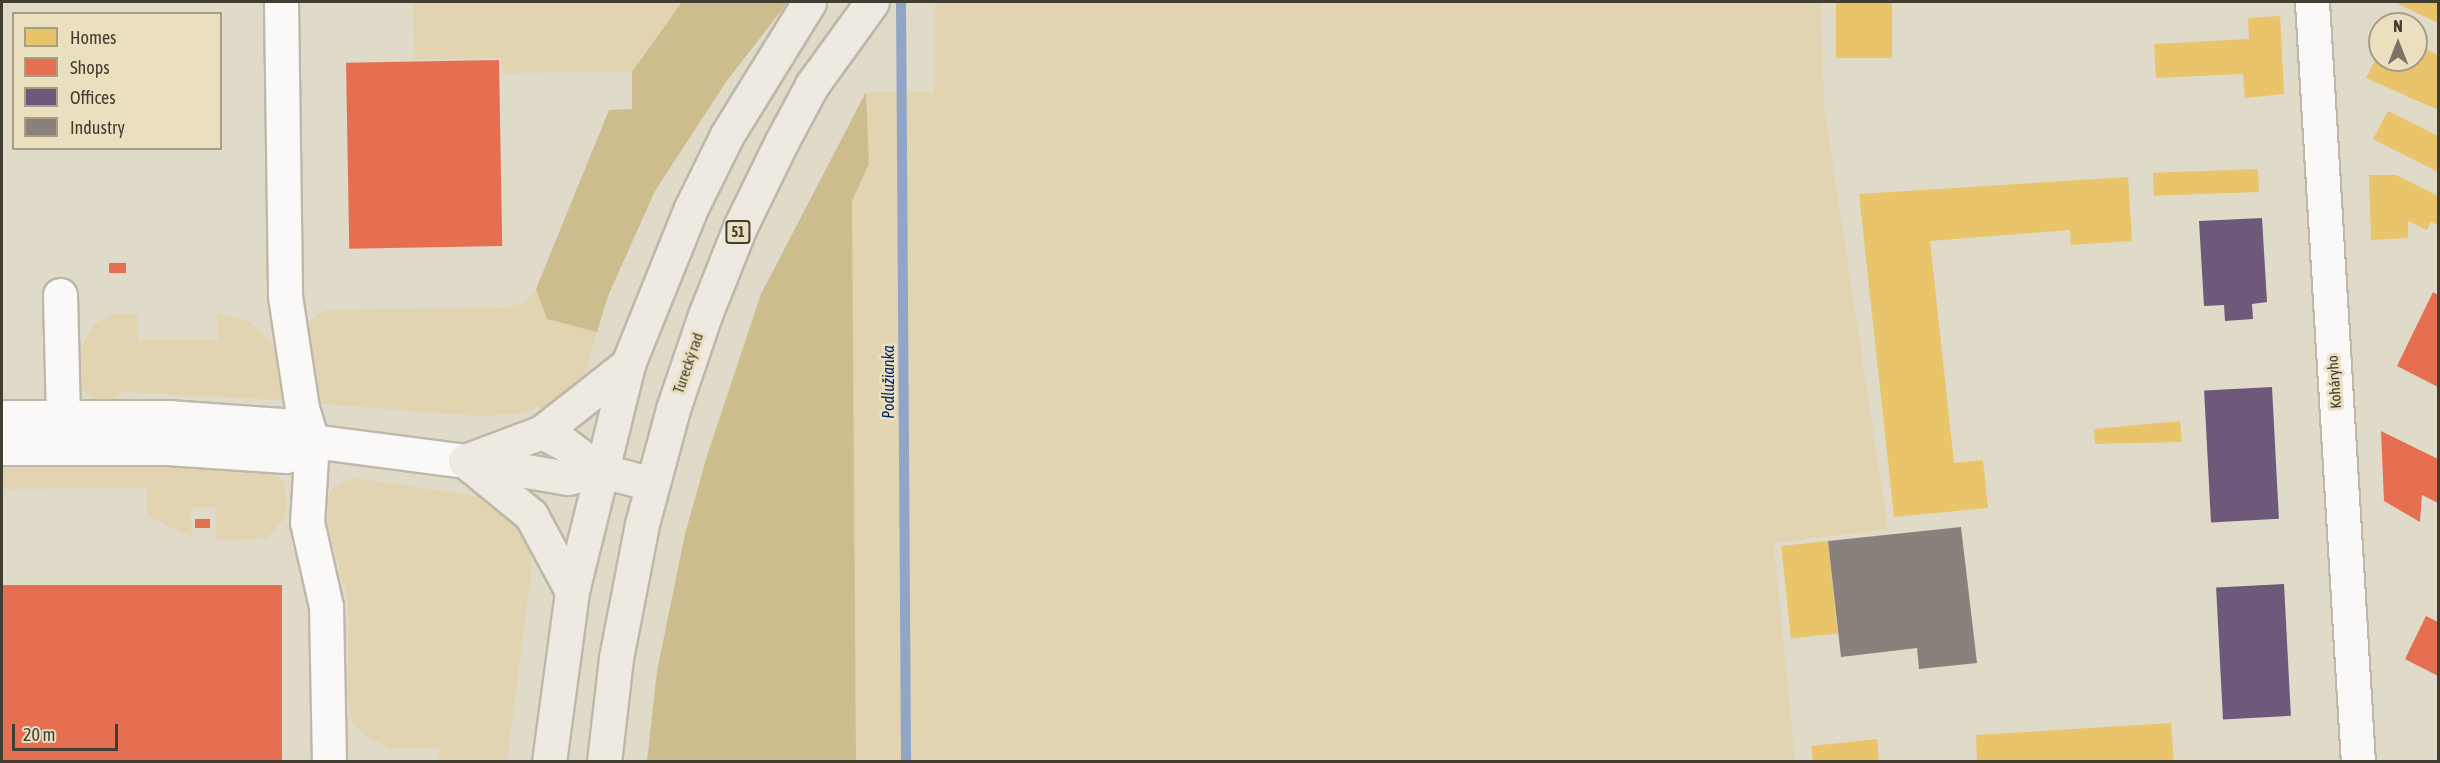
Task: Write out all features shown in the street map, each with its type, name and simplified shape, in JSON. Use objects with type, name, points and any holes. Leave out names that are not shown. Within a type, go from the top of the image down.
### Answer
[{"type":"main road","points":[[549,762],[572,591],[599,470],[628,364],[696,197],[727,135],[809,2]]},
{"type":"main road","name":"Turecký rad","points":[[604,762],[616,658],[652,484],[687,367],[740,227],[812,85],[872,2]]},
{"type":"main road","points":[[465,461],[542,432],[628,364]]},
{"type":"main road","points":[[542,432],[565,444],[599,470],[652,484]]},
{"type":"main road","points":[[465,461],[568,478],[599,470]]},
{"type":"main road","points":[[465,461],[531,515],[572,591]]},
{"type":"street","points":[[281,2],[285,296],[302,408],[312,441],[307,522],[326,606],[329,762]]},
{"type":"street","name":"Koháryho","points":[[2312,2],[2358,762]]},
{"type":"street","points":[[60,295],[63,417],[80,447]]},
{"type":"street","points":[[2,417],[168,417],[281,425],[312,441],[465,461]]},
{"type":"street","points":[[2,448],[80,447],[286,456],[312,441]]},
{"type":"shaded area","points":[[413,2],[682,2],[632,72],[502,73],[501,58],[414,59]]},
{"type":"shaded area","points":[[682,2],[788,2],[726,82],[655,191],[608,296],[597,332],[547,319],[536,289],[609,110],[632,109],[632,72]]},
{"type":"shaded area","points":[[935,2],[1821,2],[1824,105],[1888,529],[1774,543],[1795,761],[856,761],[852,201],[869,164],[866,92],[934,92]]},
{"type":"shaded area","points":[[866,92],[869,164],[852,201],[856,761],[647,761],[657,671],[685,534],[706,459],[761,294]]},
{"type":"shaded area","points":[[536,289],[547,319],[597,332],[583,379],[542,415],[539,407],[521,414],[479,416],[323,404],[308,385],[301,335],[307,322],[326,310],[504,308],[525,303]]},
{"type":"shaded area","points":[[217,313],[250,322],[270,341],[279,355],[281,400],[122,392],[111,403],[94,400],[83,389],[78,375],[81,347],[95,323],[116,314],[137,314],[138,340],[218,340]]},
{"type":"shaded area","points":[[2,460],[263,465],[283,482],[287,505],[284,519],[267,538],[216,540],[216,507],[191,507],[192,537],[147,516],[147,488],[2,489]]},
{"type":"shaded area","points":[[354,478],[469,495],[489,500],[514,515],[531,551],[531,576],[507,761],[439,761],[439,748],[390,748],[365,736],[352,721],[348,704],[348,600],[329,529],[327,503],[333,487]]},
{"type":"building: Homes","points":[[1836,2],[1892,2],[1892,58],[1836,58]]},
{"type":"building: Homes","points":[[2394,2],[2438,2],[2438,23],[2428,18],[2428,12],[2415,12]]},
{"type":"building: Homes","points":[[2280,16],[2284,94],[2245,98],[2243,74],[2156,78],[2154,44],[2249,39],[2248,18]]},
{"type":"building: Homes","points":[[2428,50],[2438,55],[2438,110],[2366,78],[2369,72],[2428,72]]},
{"type":"building: Homes","points":[[2388,111],[2438,136],[2438,172],[2373,139]]},
{"type":"building: Homes","points":[[2258,169],[2259,192],[2154,196],[2153,173]]},
{"type":"building: Homes","points":[[2369,175],[2396,175],[2438,196],[2438,225],[2431,222],[2427,230],[2408,221],[2408,238],[2371,240]]},
{"type":"building: Homes","points":[[2128,177],[2132,241],[2071,245],[2070,230],[1930,241],[1954,463],[1983,460],[1988,508],[1894,517],[1859,194]]},
{"type":"building: Homes","points":[[2180,421],[2182,442],[2095,444],[2094,429]]},
{"type":"building: Homes","points":[[1828,541],[1838,633],[1791,638],[1781,546]]},
{"type":"building: Homes","points":[[2171,723],[2174,762],[1977,762],[1976,735]]},
{"type":"building: Homes","points":[[1877,739],[1879,762],[1813,762],[1811,746]]},
{"type":"building: Shops","points":[[499,60],[502,246],[349,249],[346,63]]},
{"type":"building: Shops","points":[[109,263],[126,263],[126,273],[109,273]]},
{"type":"building: Shops","points":[[2433,292],[2438,295],[2438,387],[2397,366]]},
{"type":"building: Shops","points":[[2381,431],[2438,459],[2438,503],[2422,495],[2420,522],[2384,501]]},
{"type":"building: Shops","points":[[195,519],[210,519],[210,528],[195,528]]},
{"type":"building: Shops","points":[[2,585],[282,585],[282,762],[2,762]]},
{"type":"building: Shops","points":[[2426,616],[2438,622],[2438,676],[2405,659]]},
{"type":"building: Offices","points":[[2262,218],[2267,302],[2252,304],[2253,319],[2225,321],[2224,305],[2204,306],[2199,221]]},
{"type":"building: Offices","points":[[2272,387],[2279,519],[2211,522],[2204,391]]},
{"type":"building: Offices","points":[[2284,584],[2291,716],[2223,719],[2216,588]]},
{"type":"building: Industry","points":[[1961,527],[1977,663],[1919,669],[1917,648],[1841,657],[1828,541]]},
{"type":"waterway","name":"Podlužianka","points":[[901,2],[906,762]]}]
